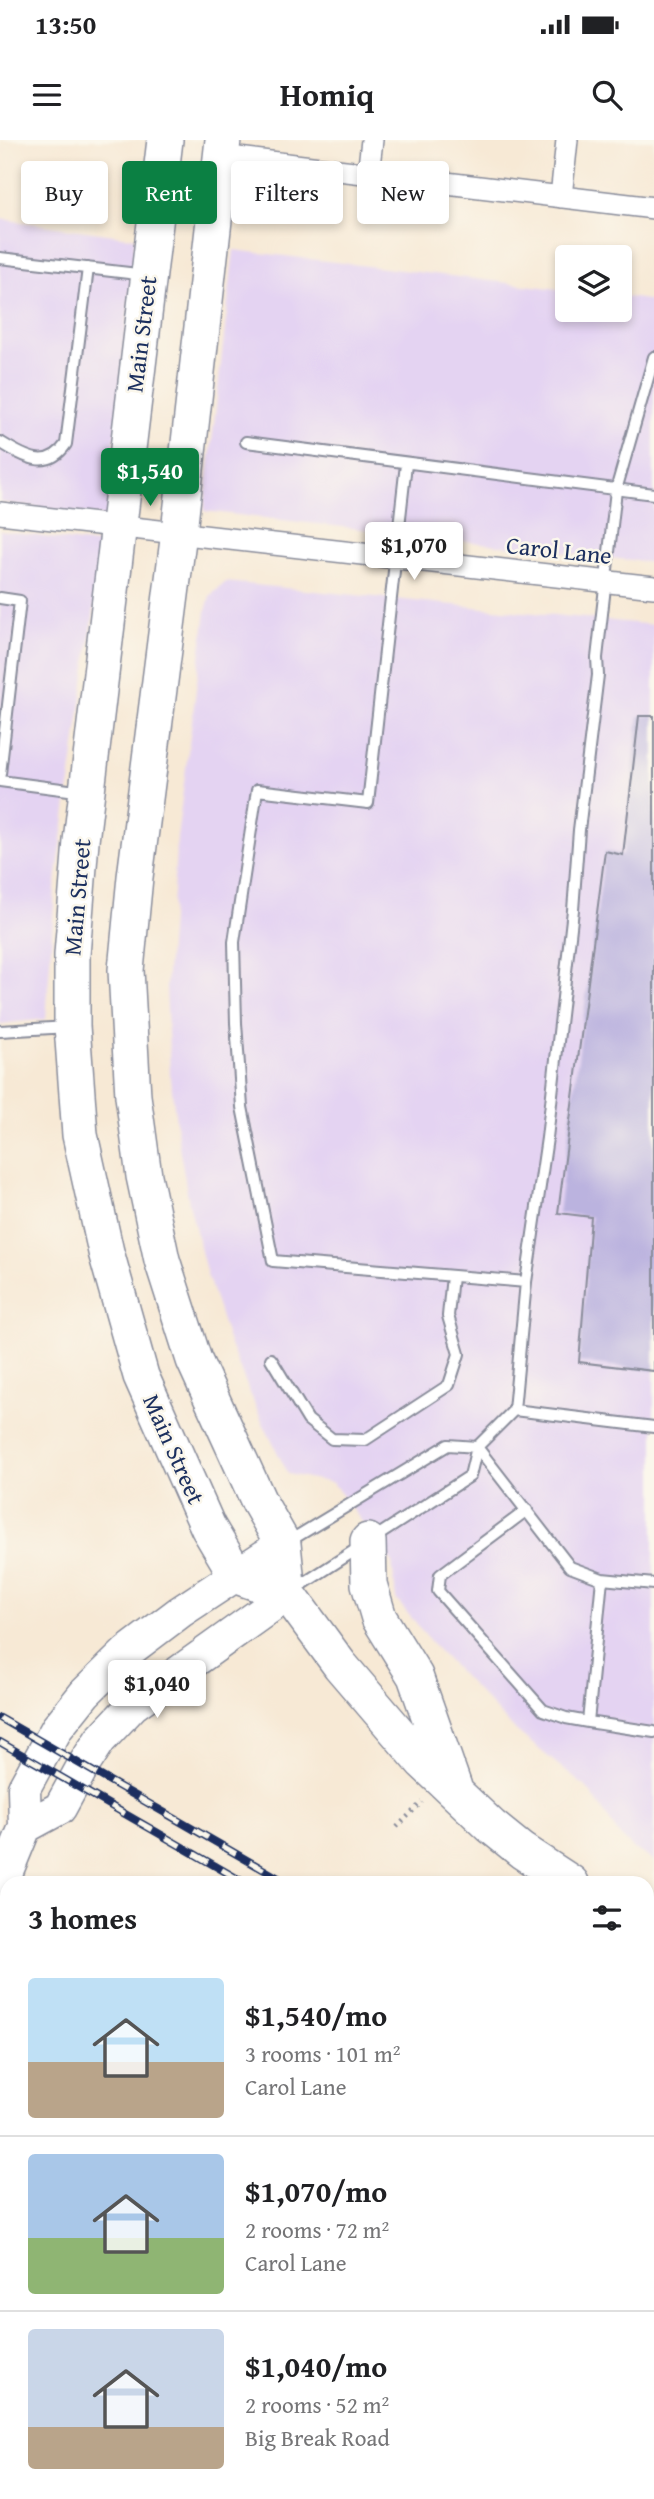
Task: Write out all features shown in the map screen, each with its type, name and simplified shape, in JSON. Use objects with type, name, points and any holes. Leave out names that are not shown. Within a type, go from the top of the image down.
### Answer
[{"type":"main road","name":"Main Street","points":[[165,140],[87,792],[72,955],[72,1026],[80,1135],[106,1252],[141,1377],[208,1527],[237,1576]]},
{"type":"main road","points":[[222,148],[179,532],[135,877],[127,970],[133,1096],[144,1176],[162,1261],[194,1360],[259,1502],[283,1545],[288,1594],[340,1665],[423,1762],[522,1851],[560,1876]]},
{"type":"main road","points":[[368,1541],[369,1584],[379,1618],[415,1676],[456,1794]]},
{"type":"main road","points":[[237,1576],[288,1594]]},
{"type":"street","points":[[370,161],[372,140]]},
{"type":"street","points":[[561,197],[567,140]]},
{"type":"street","points":[[222,148],[357,173]]},
{"type":"street","points":[[449,184],[654,208]]},
{"type":"street","name":"Carol Lane","points":[[0,513],[654,587]]},
{"type":"street","points":[[5,1876],[25,1827],[24,1788],[57,1728],[85,1693],[127,1652],[180,1612],[283,1545]]},
{"type":"street","points":[[25,1827],[60,1808],[100,1740],[133,1705],[288,1594]]},
{"type":"lane","points":[[0,258],[148,275]]},
{"type":"lane","points":[[0,442],[20,454],[36,459],[59,454],[66,444],[88,268]]},
{"type":"lane","points":[[288,1594],[470,1476],[477,1447],[514,1409],[526,1282],[547,1138],[573,911],[579,830],[598,675],[597,658],[616,489],[654,357]]},
{"type":"lane","points":[[246,442],[654,494]]},
{"type":"lane","points":[[406,464],[368,803],[257,790],[234,942],[242,1107],[273,1261],[526,1282]]},
{"type":"lane","points":[[0,598],[20,601],[0,774]]},
{"type":"lane","points":[[0,781],[87,792]]},
{"type":"lane","points":[[0,1031],[72,1026]]},
{"type":"lane","points":[[271,1359],[308,1420],[332,1439],[365,1440],[449,1385],[459,1354],[448,1316],[452,1276]]},
{"type":"lane","points":[[514,1409],[654,1427]]},
{"type":"lane","points":[[283,1545],[448,1445],[477,1447],[570,1566],[602,1579],[654,1584]]},
{"type":"lane","points":[[527,1510],[440,1575],[438,1591],[543,1710],[566,1718],[654,1732]]},
{"type":"lane","points":[[589,1722],[602,1579]]},
{"type":"shaded area","points":[[0,219],[135,238],[107,517],[0,502]]},
{"type":"shaded area","points":[[234,250],[555,289],[555,322],[632,322],[632,298],[654,301],[654,563],[204,511]]},
{"type":"shaded area","points":[[0,531],[103,545],[55,889],[46,1019],[0,1024]]},
{"type":"shaded area","points":[[226,582],[654,625],[654,1861],[620,1836],[589,1790],[513,1728],[435,1647],[396,1599],[392,1562],[333,1483],[288,1474],[260,1417],[229,1343],[206,1271],[189,1203],[170,1074],[166,987],[177,838],[206,611],[210,596]]},
{"type":"building","points":[[639,716],[654,716],[654,1371],[579,1362],[591,1217],[558,1213],[605,851],[623,855]]},
{"type":"railway","points":[[0,1718],[275,1876]]},
{"type":"railway","points":[[0,1742],[233,1876]]}]
